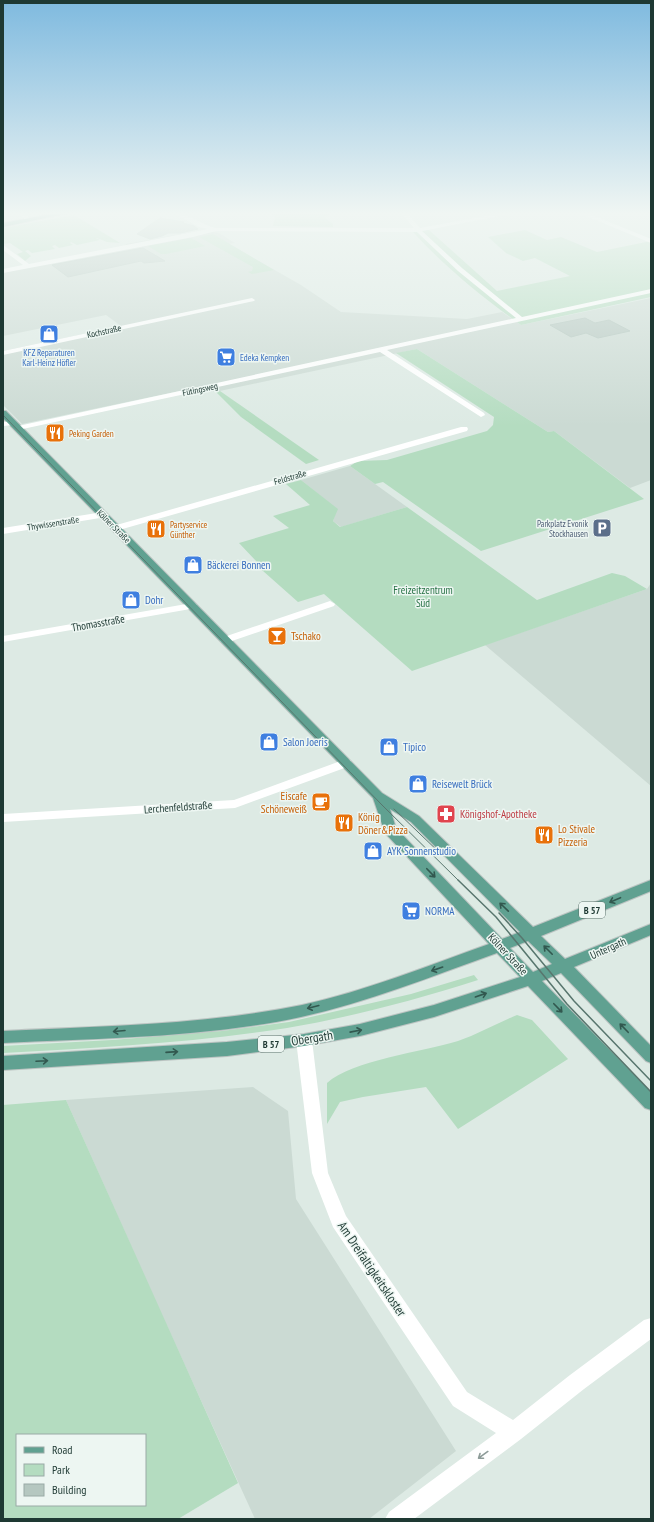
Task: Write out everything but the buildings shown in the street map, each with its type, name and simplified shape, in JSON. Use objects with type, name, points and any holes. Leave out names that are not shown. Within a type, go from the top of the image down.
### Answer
[{"type":"main road","name":"Kölner Straße","points":[[3,413],[378,796],[415,819],[532,934],[651,1056]]},
{"type":"main road","name":"Kölner Straße","points":[[378,796],[390,830],[501,946],[531,980],[651,1103]]},
{"type":"main road","name":"B 57","points":[[3,1037],[111,1031],[219,1022],[286,1014],[349,998],[501,946],[564,922],[651,885]]},
{"type":"main road","name":"Untergath","points":[[564,967],[651,929]]},
{"type":"main road","name":"Obergath","points":[[3,1063],[227,1049],[304,1040],[360,1030],[426,1013],[531,980],[564,967]]},
{"type":"street","points":[[478,284],[522,320]]},
{"type":"street","name":"Fütingsweg","points":[[3,424],[15,425],[382,350],[651,291]]},
{"type":"street","name":"Kochstraße","points":[[3,353],[252,300]]},
{"type":"street","points":[[382,350],[481,415]]},
{"type":"street","name":"Feldstraße","points":[[116,528],[299,474],[464,429]]},
{"type":"street","name":"Thywissenstraße","points":[[3,531],[103,515]]},
{"type":"street","points":[[225,640],[330,604]]},
{"type":"street","name":"Thomasstraße","points":[[3,639],[192,606]]},
{"type":"street","name":"Lerchenfeldstraße","points":[[3,818],[235,804],[346,763]]},
{"type":"street","name":"Am Dreifaltigkeitskloster","points":[[304,1040],[320,1173],[339,1221],[460,1399],[514,1432]]},
{"type":"street","points":[[396,1519],[514,1432],[577,1382],[651,1327]]},
{"type":"shaded area","points":[[3,284],[299,284],[341,312],[467,319],[502,312],[521,325],[651,298],[651,480],[630,488],[554,431],[548,432],[417,349],[215,392],[189,389],[22,424],[3,405],[3,351],[121,326],[106,315],[3,336]]},
{"type":"shaded area","points":[[350,466],[407,507],[341,527],[333,521],[337,509],[301,480]]},
{"type":"shaded area","points":[[651,583],[651,786],[485,645],[647,589]]},
{"type":"shaded area","points":[[253,1087],[288,1111],[296,1199],[456,1451],[369,1519],[255,1519],[66,1100]]},
{"type":"green space","points":[[468,284],[489,284],[497,291],[531,284],[651,284],[651,297],[521,325]]},
{"type":"green space","points":[[417,349],[548,432],[554,431],[644,499],[481,551],[383,482],[375,484],[350,466],[358,461],[387,460],[487,431],[493,425],[494,417],[396,353]]},
{"type":"green space","points":[[220,391],[319,460],[306,464],[241,417],[216,392]]},
{"type":"green space","name":"Freizeitzentrum Süd","points":[[301,480],[338,509],[333,521],[340,527],[407,507],[537,600],[612,573],[625,576],[647,589],[412,671],[324,594],[298,602],[254,563],[257,562],[239,543],[289,528],[273,516],[310,505],[286,484]]},
{"type":"green space","points":[[474,975],[478,980],[431,994],[359,1013],[287,1028],[216,1038],[110,1047],[3,1053],[3,1046],[112,1040],[222,1031],[289,1022],[411,994]]},
{"type":"green space","points":[[517,1015],[532,1020],[568,1059],[458,1129],[426,1087],[340,1102],[327,1124],[327,1083],[339,1075],[353,1068],[370,1063],[458,1041]]},
{"type":"green space","points":[[66,1100],[238,1483],[178,1519],[3,1519],[3,1105]]},
{"type":"tram line","points":[[3,415],[382,805],[459,881]]},
{"type":"tram line","points":[[394,809],[443,856]]},
{"type":"tram line","points":[[458,880],[496,917],[567,1004],[651,1092]]},
{"type":"tram line","points":[[499,913],[522,938],[574,1001],[651,1081]]},
{"type":"place","name":"KFZ Reparaturen Karl-Heinz Höfler","points":[[49,334]]},
{"type":"place","name":"Edeka Kempken","points":[[226,357]]},
{"type":"place","name":"Peking Garden","points":[[55,433]]},
{"type":"place","name":"Parkplatz Evonik Stockhausen","points":[[602,528]]},
{"type":"place","name":"Partyservice Günther","points":[[156,529]]},
{"type":"place","name":"Bäckerei Bonnen","points":[[193,565]]},
{"type":"place","name":"Dohr","points":[[131,600]]},
{"type":"place","name":"Tschako","points":[[277,636]]},
{"type":"place","name":"Salon Joeris","points":[[269,742]]},
{"type":"place","name":"Tipico","points":[[389,747]]},
{"type":"place","name":"Reisewelt Brück","points":[[418,784]]},
{"type":"place","name":"Eiscafe Schöneweiß","points":[[321,802]]},
{"type":"place","name":"Königshof-Apotheke","points":[[446,814]]},
{"type":"place","name":"König Döner&Pizza","points":[[344,823]]},
{"type":"place","name":"Lo Stivale Pizzeria","points":[[544,835]]},
{"type":"place","name":"AYK Sonnenstudio","points":[[373,851]]},
{"type":"place","name":"NORMA","points":[[411,911]]}]
